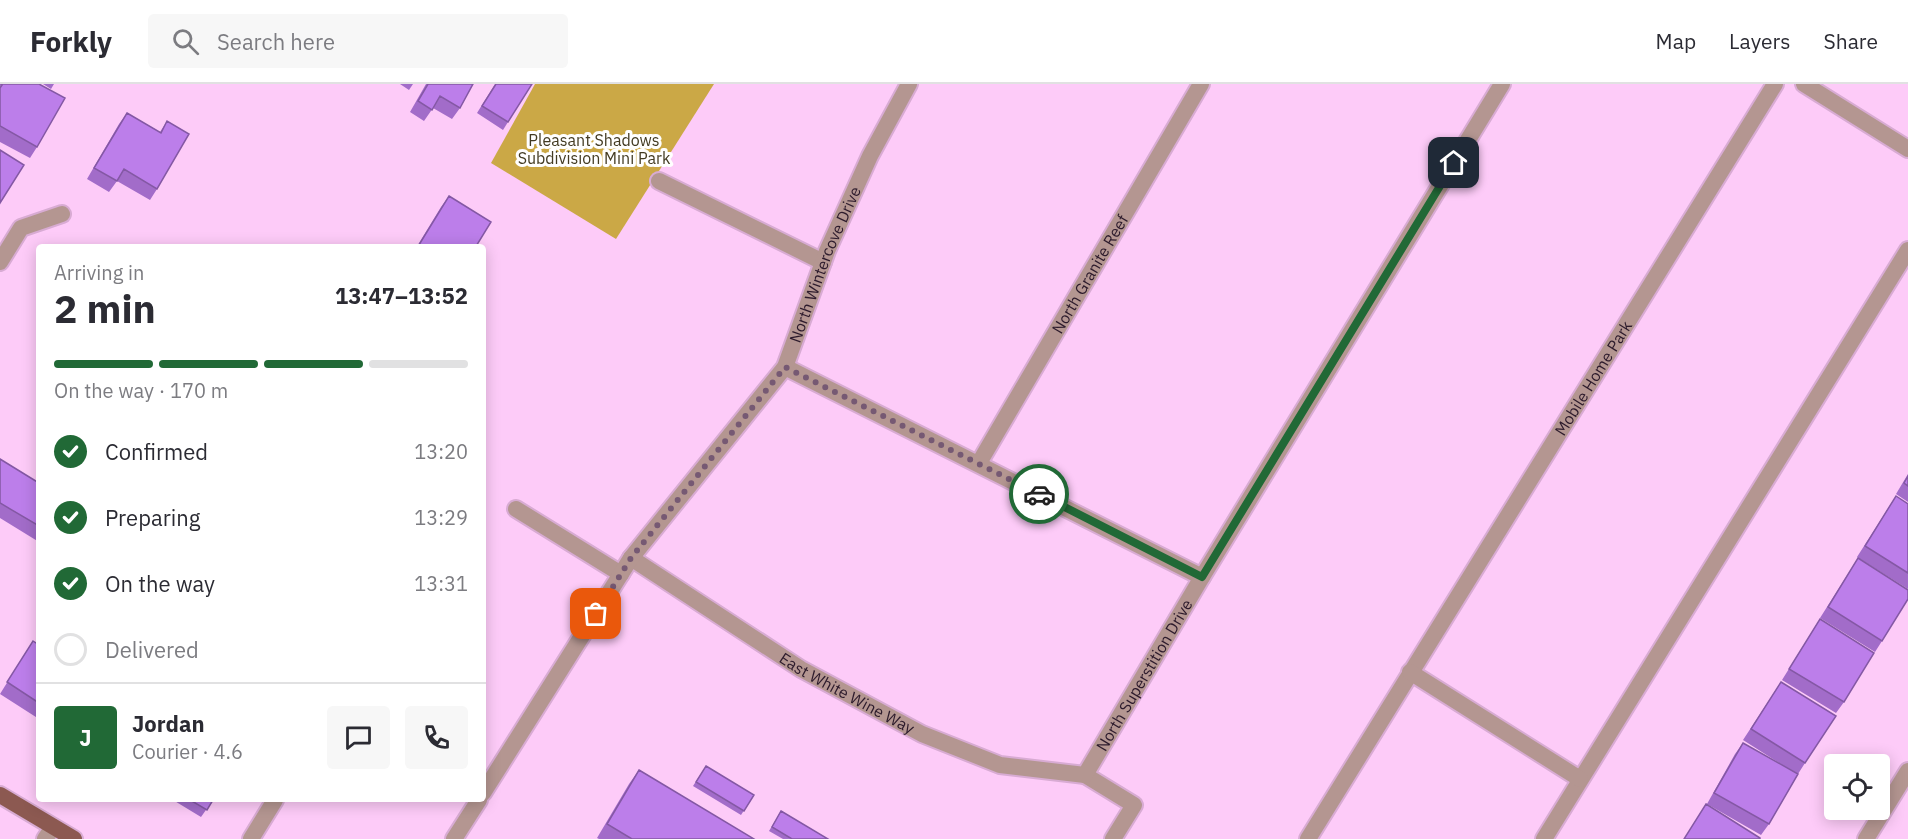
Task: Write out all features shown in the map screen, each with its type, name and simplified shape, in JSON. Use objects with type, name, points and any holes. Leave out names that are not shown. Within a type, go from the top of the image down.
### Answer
[{"type":"main road","points":[[0,795],[49,833],[74,839]]},
{"type":"street","name":"North Wintercove Drive","points":[[486,788],[631,558],[785,367],[823,262],[870,156],[909,84]]},
{"type":"street","name":"North Granite Reef","points":[[979,463],[1201,84]]},
{"type":"street","name":"North Superstition Drive","points":[[1085,776],[1202,577],[1502,84]]},
{"type":"street","name":"Mobile Home Park","points":[[1308,839],[1775,84]]},
{"type":"street","points":[[1804,84],[1908,149]]},
{"type":"street","points":[[659,181],[823,262]]},
{"type":"street","points":[[0,262],[21,228],[62,214]]},
{"type":"street","points":[[1544,839],[1908,250]]},
{"type":"street","points":[[785,367],[1202,577]]},
{"type":"street","points":[[516,509],[621,574]]},
{"type":"street","name":"East White Wine Way","points":[[631,558],[801,669],[922,734],[1000,765],[1085,776]]},
{"type":"street","points":[[1410,672],[1580,779]]},
{"type":"street","points":[[1866,839],[1908,771]]},
{"type":"street","points":[[1085,776],[1134,805],[1113,839]]},
{"type":"street","points":[[251,839],[274,802]]},
{"type":"street","points":[[454,839],[478,802]]},
{"type":"green space","name":"Pleasant Shadows Subdivision Mini Park","points":[[535,84],[714,84],[616,239],[491,163]]},
{"type":"building","points":[[1,84],[39,84],[65,98],[37,147],[0,126]]},
{"type":"building","points":[[428,84],[473,84],[460,108],[440,96],[432,110],[418,101]]},
{"type":"building","points":[[496,84],[532,84],[508,122],[482,106]]},
{"type":"building","points":[[127,113],[161,133],[167,121],[189,134],[157,189],[124,169],[117,181],[94,168]]},
{"type":"building","points":[[0,150],[24,165],[0,203]]},
{"type":"building","points":[[449,196],[491,222],[477,244],[419,244]]},
{"type":"building","points":[[0,459],[36,481],[36,524],[0,503]]},
{"type":"building","points":[[1896,496],[1908,504],[1908,573],[1865,546]]},
{"type":"building","points":[[1858,558],[1908,590],[1908,599],[1882,641],[1828,607]]},
{"type":"building","points":[[1820,619],[1874,653],[1844,702],[1789,669]]},
{"type":"building","points":[[33,641],[36,643],[36,701],[7,682]]},
{"type":"building","points":[[1781,682],[1836,716],[1805,763],[1751,729]]},
{"type":"building","points":[[1743,743],[1798,774],[1769,824],[1714,793]]},
{"type":"building","points":[[706,766],[754,795],[744,811],[696,782]]},
{"type":"building","points":[[639,770],[754,839],[632,839],[607,824]]},
{"type":"building","points":[[193,802],[212,802],[207,810]]},
{"type":"building","points":[[1706,804],[1760,838],[1760,839],[1684,839]]},
{"type":"building","points":[[781,811],[828,839],[792,839],[772,827]]},
{"type":"way so far","points":[[596,614],[631,558],[785,367],[1039,494]]},
{"type":"route","points":[[1039,494],[1202,577],[1454,163]]}]
